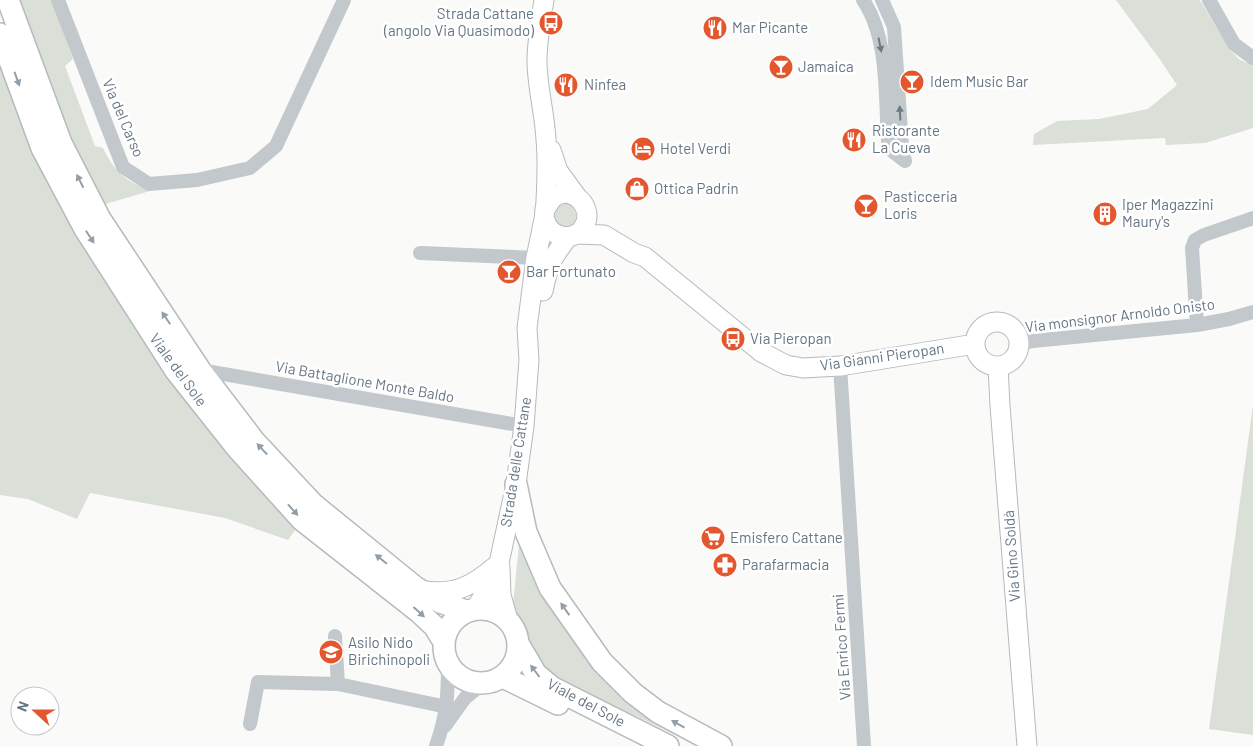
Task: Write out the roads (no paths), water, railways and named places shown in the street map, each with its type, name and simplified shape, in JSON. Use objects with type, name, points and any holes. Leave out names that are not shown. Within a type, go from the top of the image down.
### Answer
[{"type":"main road","name":"Viale del Sole","points":[[8,0],[61,143],[100,219],[200,370],[255,442],[313,504],[419,590]]},
{"type":"main road","name":"Viale del Sole","points":[[0,34],[42,148],[85,229],[176,371],[237,448],[302,520],[419,612],[434,626],[444,642],[444,653],[448,663]]},
{"type":"main road","points":[[516,484],[526,532],[550,588],[602,662],[633,694],[658,712],[721,746]]},
{"type":"main road","points":[[419,590],[440,602],[471,610],[499,612],[508,620]]},
{"type":"main road","points":[[444,642],[446,634],[454,621],[471,610]]},
{"type":"main road","name":"Viale del Sole","points":[[508,620],[514,627],[519,645],[536,674],[553,688],[668,746]]},
{"type":"main road","points":[[448,663],[458,676],[466,680],[482,684],[492,682],[503,677],[513,666],[519,645]]},
{"type":"main road","name":"Viale del Sole","points":[[503,677],[643,746]]},
{"type":"street","name":"Via del Carso","points":[[58,0],[123,167],[149,184],[198,180],[250,168],[276,146],[344,0]]},
{"type":"street","name":"Strada delle Cattane","points":[[508,620],[501,595],[500,563],[516,484],[524,426],[529,360],[527,328],[536,258],[545,213],[546,140],[537,60],[544,0]]},
{"type":"street","points":[[862,0],[876,24],[882,57],[888,141],[892,151],[904,161],[894,28],[882,0]]},
{"type":"street","points":[[1209,0],[1234,44],[1253,58]]},
{"type":"street","name":"Strada delle Cattane","points":[[546,140],[558,171],[582,203]]},
{"type":"street","points":[[565,194],[582,203],[587,219],[584,228],[572,235],[558,236],[549,229],[545,213],[553,198],[565,194]]},
{"type":"street","name":"Via Gianni Pieropan","points":[[582,203],[638,246],[645,257],[761,352],[786,365],[803,368],[840,366],[975,344]]},
{"type":"street","points":[[1197,325],[1192,248],[1195,240],[1253,218]]},
{"type":"street","name":"Strada delle Cattane","points":[[529,360],[539,330],[548,268],[552,257],[572,235]]},
{"type":"street","name":"Via Gianni Pieropan","points":[[572,235],[604,235],[634,253],[645,257]]},
{"type":"street","points":[[420,253],[536,258]]},
{"type":"street","name":"Via monsignor Arnoldo Onisto","points":[[1019,344],[1197,325],[1253,312]]},
{"type":"street","points":[[1000,322],[1005,323],[1014,330],[1019,344],[1015,356],[1005,364],[998,366],[982,360],[975,344],[978,333],[985,326],[990,323],[1000,322]]},
{"type":"street","name":"Via Enrico Fermi","points":[[840,366],[864,746]]},
{"type":"street","name":"Via Gino Soldà","points":[[998,366],[1027,746]]},
{"type":"street","name":"Via Battaglione Monte Baldo","points":[[200,370],[524,426]]},
{"type":"street","name":"Strada delle Cattane","points":[[471,610],[488,589],[500,563]]},
{"type":"street","points":[[419,590],[438,593],[460,589],[482,578],[500,563]]},
{"type":"street","points":[[335,636],[338,684]]},
{"type":"street","points":[[436,746],[447,707],[448,663]]},
{"type":"street","points":[[250,724],[258,682],[338,684],[447,707]]},
{"type":"street","points":[[441,730],[465,698],[482,684]]},
{"type":"place","name":"Strada Cattane (angolo Via Quasimodo)","points":[[551,23]]},
{"type":"place","name":"Mar Picante","points":[[715,28]]},
{"type":"place","name":"Jamaica","points":[[781,67]]},
{"type":"place","name":"Idem Music Bar","points":[[912,82]]},
{"type":"place","name":"Ninfea","points":[[566,85]]},
{"type":"place","name":"Ristorante La Cueva","points":[[854,140]]},
{"type":"place","name":"Hotel Verdi","points":[[643,149]]},
{"type":"place","name":"Ottica Padrin","points":[[637,189]]},
{"type":"place","name":"Pasticceria Loris","points":[[866,206]]},
{"type":"place","name":"Iper Magazzini Maury's","points":[[1105,214]]},
{"type":"place","name":"Bar Fortunato","points":[[509,272]]},
{"type":"place","name":"Via Pieropan","points":[[733,339]]},
{"type":"place","name":"Emisfero Cattane","points":[[713,538]]},
{"type":"place","name":"Parafarmacia","points":[[725,565]]},
{"type":"place","name":"Asilo Nido Birichinopoli","points":[[331,652]]}]
